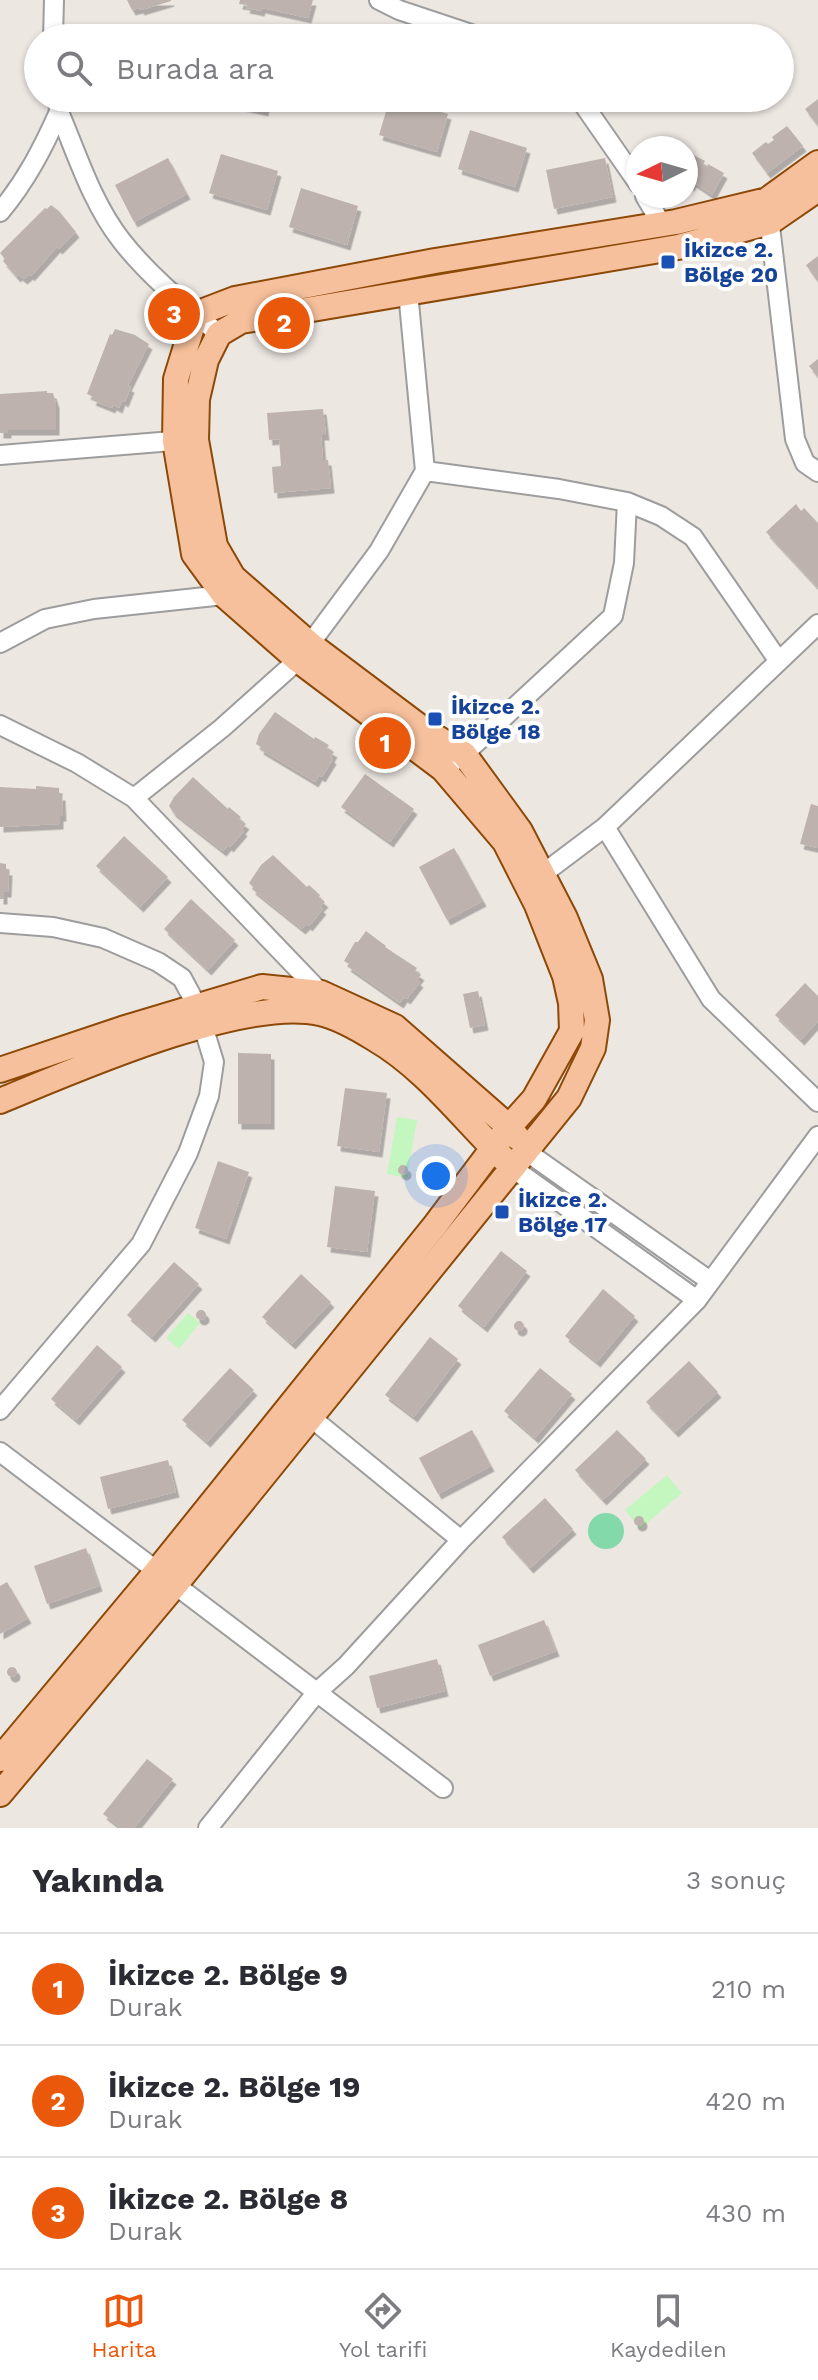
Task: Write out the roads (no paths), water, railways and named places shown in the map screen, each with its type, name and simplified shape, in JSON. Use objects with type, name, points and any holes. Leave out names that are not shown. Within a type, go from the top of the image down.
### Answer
[{"type":"main road","points":[[0,1759],[311,1418],[521,1161],[569,1098],[593,1048],[597,1020],[590,979],[544,873],[520,831],[464,754],[304,652],[224,595],[194,554],[186,440],[176,379],[196,314],[235,299],[435,261],[769,211],[818,163]]},
{"type":"main road","points":[[0,1794],[166,1578],[291,1402],[534,1099],[572,1031],[571,1003],[565,976],[537,905],[505,842],[443,769],[304,652],[233,577],[215,546],[186,440],[206,360],[219,334],[241,321],[678,247],[818,189]]},
{"type":"main road","points":[[0,1101],[262,987],[321,993],[395,1027],[509,1127],[521,1161]]},
{"type":"main road","points":[[0,1070],[27,1059],[200,1015],[319,1013],[378,1040],[438,1089],[494,1150],[521,1161]]},
{"type":"street","points":[[53,24],[54,0]]},
{"type":"street","points":[[379,0],[441,24]]},
{"type":"street","points":[[0,212],[19,190],[42,152],[56,112]]},
{"type":"street","points":[[61,112],[92,191],[120,239],[219,334]]},
{"type":"street","points":[[589,112],[626,166]]},
{"type":"street","points":[[652,208],[662,225]]},
{"type":"street","points":[[769,211],[795,439],[805,463],[818,472]]},
{"type":"street","points":[[134,798],[222,728],[304,652],[379,551],[425,471],[408,292]]},
{"type":"street","points":[[0,455],[186,440]]},
{"type":"street","points":[[425,471],[559,489],[627,502],[661,516],[693,537],[778,660]]},
{"type":"street","points":[[443,769],[464,754],[613,616],[624,563],[627,502]]},
{"type":"street","points":[[0,643],[45,619],[94,609],[224,595]]},
{"type":"street","points":[[544,873],[605,827],[818,624]]},
{"type":"street","points":[[0,725],[77,763],[134,798],[321,993]]},
{"type":"street","points":[[605,827],[711,999],[818,1102]]},
{"type":"street","points":[[0,923],[53,927],[103,938],[158,962],[182,978],[200,1015],[214,1062],[209,1096],[188,1153],[141,1244],[0,1410]]},
{"type":"street","points":[[208,1828],[317,1692],[346,1666],[461,1540],[697,1300],[818,1136]]},
{"type":"street","points":[[521,1161],[710,1281]]},
{"type":"street","points":[[521,1161],[697,1300]]},
{"type":"street","points":[[291,1402],[461,1540]]},
{"type":"street","points":[[0,1452],[443,1788]]},
{"type":"place","name":"İkizce 2. Bölge 20","points":[[668,262]]},
{"type":"place","name":"İkizce 2. Bölge 8","points":[[174,314]]},
{"type":"place","name":"İkizce 2. Bölge 19","points":[[284,323]]},
{"type":"place","name":"İkizce 2. Bölge 18","points":[[435,719]]},
{"type":"place","name":"İkizce 2. Bölge 9","points":[[385,743]]},
{"type":"place","name":"İkizce 2. Bölge 17","points":[[502,1212]]}]
